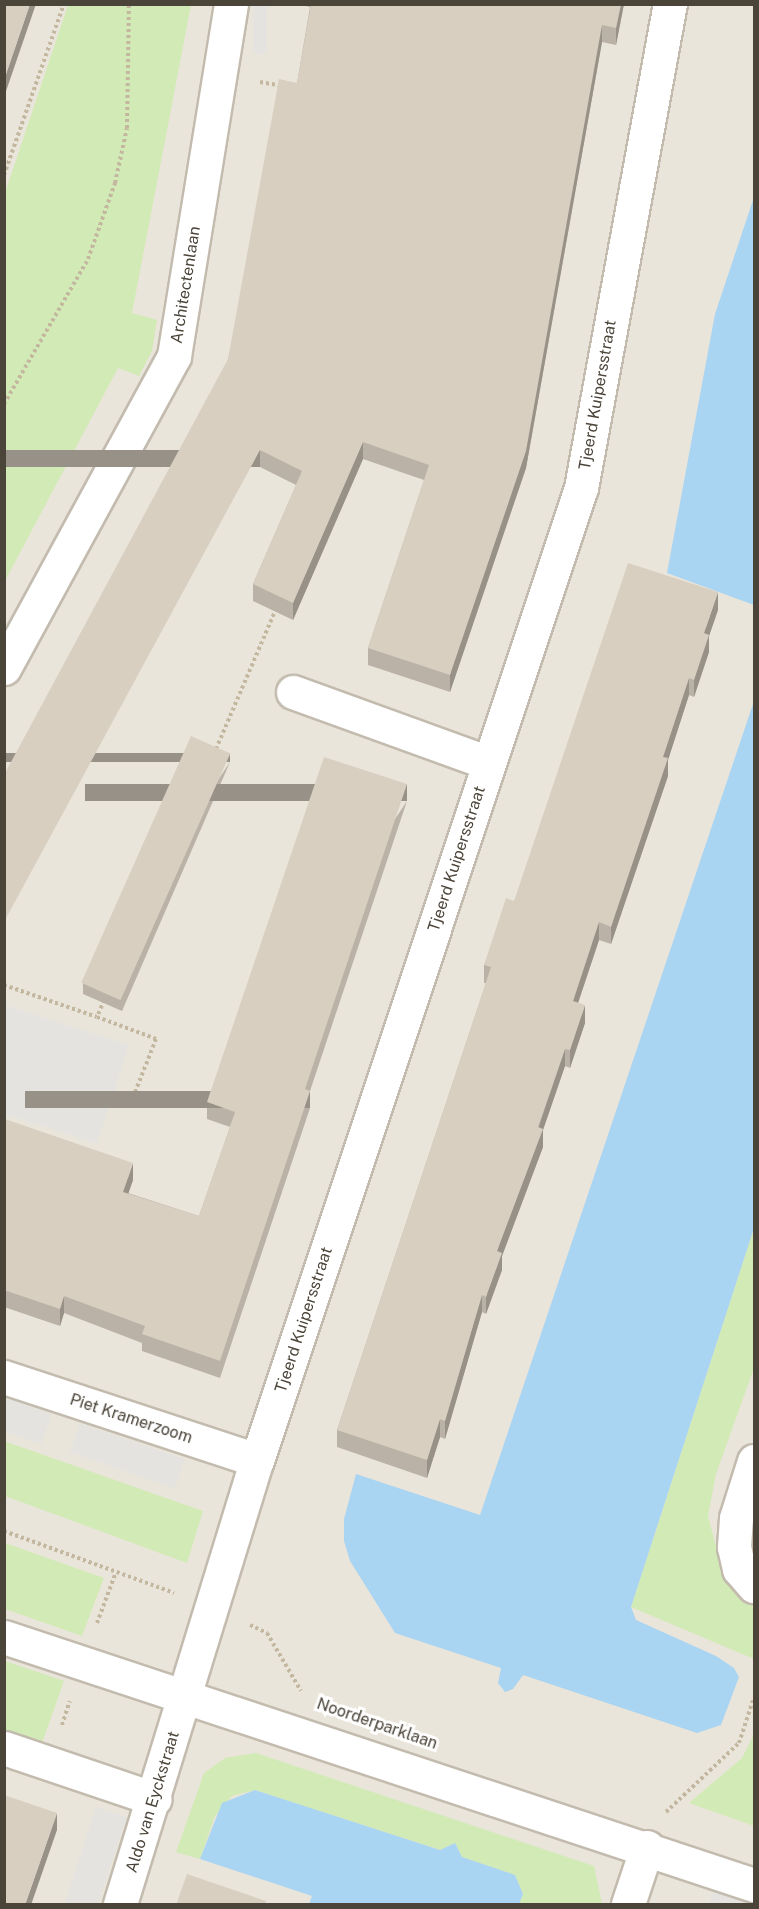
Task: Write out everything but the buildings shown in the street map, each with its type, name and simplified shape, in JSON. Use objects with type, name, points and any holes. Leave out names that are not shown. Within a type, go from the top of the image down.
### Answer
[{"type":"street","name":"Architectenlaan","points":[[4,668],[174,356],[231,4]]},
{"type":"street","name":"Tjeerd Kuipersstraat","points":[[184,1699],[257,1460],[580,488],[670,4]]},
{"type":"street","points":[[293,692],[489,763]]},
{"type":"street","name":"Piet Kramerzoom","points":[[4,1377],[257,1460]]},
{"type":"street","points":[[747,1578],[734,1547],[736,1518],[754,1461]]},
{"type":"street","name":"Noorderparklaan","points":[[4,1637],[184,1699],[647,1846],[754,1885]]},
{"type":"street","name":"Aldo van Eyckstraat","points":[[120,1905],[155,1800],[184,1699]]},
{"type":"street","points":[[4,1748],[155,1800]]},
{"type":"street","points":[[628,1905],[647,1846]]},
{"type":"path","points":[[4,175],[64,4]]},
{"type":"path","points":[[4,404],[88,259],[115,183],[127,128],[127,6]]},
{"type":"path","points":[[221,74],[289,87]]},
{"type":"path","points":[[211,760],[280,600]]},
{"type":"path","points":[[4,985],[156,1039],[132,1100]]},
{"type":"path","points":[[97,1017],[106,996]]},
{"type":"path","name":"Noorderparklaan","points":[[4,1531],[212,1607],[267,1633],[306,1699]]},
{"type":"path","points":[[666,1811],[739,1743],[754,1697]]},
{"type":"path","points":[[656,1809],[666,1811],[676,1817]]},
{"type":"shaded area","points":[[5,5],[754,5],[754,1904],[5,1904]]},
{"type":"shaded area","points":[[253,5],[267,5],[267,54],[253,54]]},
{"type":"shaded area","points":[[5,1005],[129,1045],[97,1144],[5,1114]]},
{"type":"shaded area","points":[[5,1397],[52,1414],[41,1444],[5,1432]]},
{"type":"shaded area","points":[[80,1423],[185,1459],[175,1488],[70,1452]]},
{"type":"shaded area","points":[[96,1807],[126,1817],[98,1904],[64,1904]]},
{"type":"shaded area","points":[[714,1891],[750,1904],[709,1904]]},
{"type":"green space","points":[[68,5],[191,5],[132,313],[157,320],[152,351],[139,376],[118,368],[5,581],[5,193]]},
{"type":"green space","points":[[754,1228],[754,1368],[716,1474],[708,1516],[715,1543],[754,1600],[754,1659],[631,1607]]},
{"type":"green space","points":[[4,1441],[203,1511],[187,1563],[5,1496]]},
{"type":"green space","points":[[5,1543],[104,1578],[82,1636],[5,1609]]},
{"type":"green space","points":[[5,1661],[64,1681],[42,1743],[5,1730]]},
{"type":"green space","points":[[754,1734],[754,1826],[689,1803],[742,1758]]},
{"type":"green space","points":[[256,1753],[594,1866],[602,1904],[519,1904],[523,1894],[515,1875],[462,1857],[455,1843],[440,1850],[255,1790],[232,1796],[215,1816],[200,1859],[176,1852],[204,1773],[225,1758]]},
{"type":"water","points":[[754,197],[754,605],[667,573],[715,314]]},
{"type":"water","points":[[754,701],[754,1228],[631,1607],[636,1620],[716,1656],[734,1668],[739,1677],[721,1725],[697,1733],[523,1675],[513,1689],[505,1692],[498,1683],[501,1668],[395,1633],[350,1561],[344,1541],[344,1519],[356,1474],[480,1515]]},
{"type":"water","points":[[255,1790],[440,1850],[455,1843],[462,1857],[515,1875],[523,1894],[519,1904],[309,1904],[312,1896],[200,1859],[222,1803]]}]
